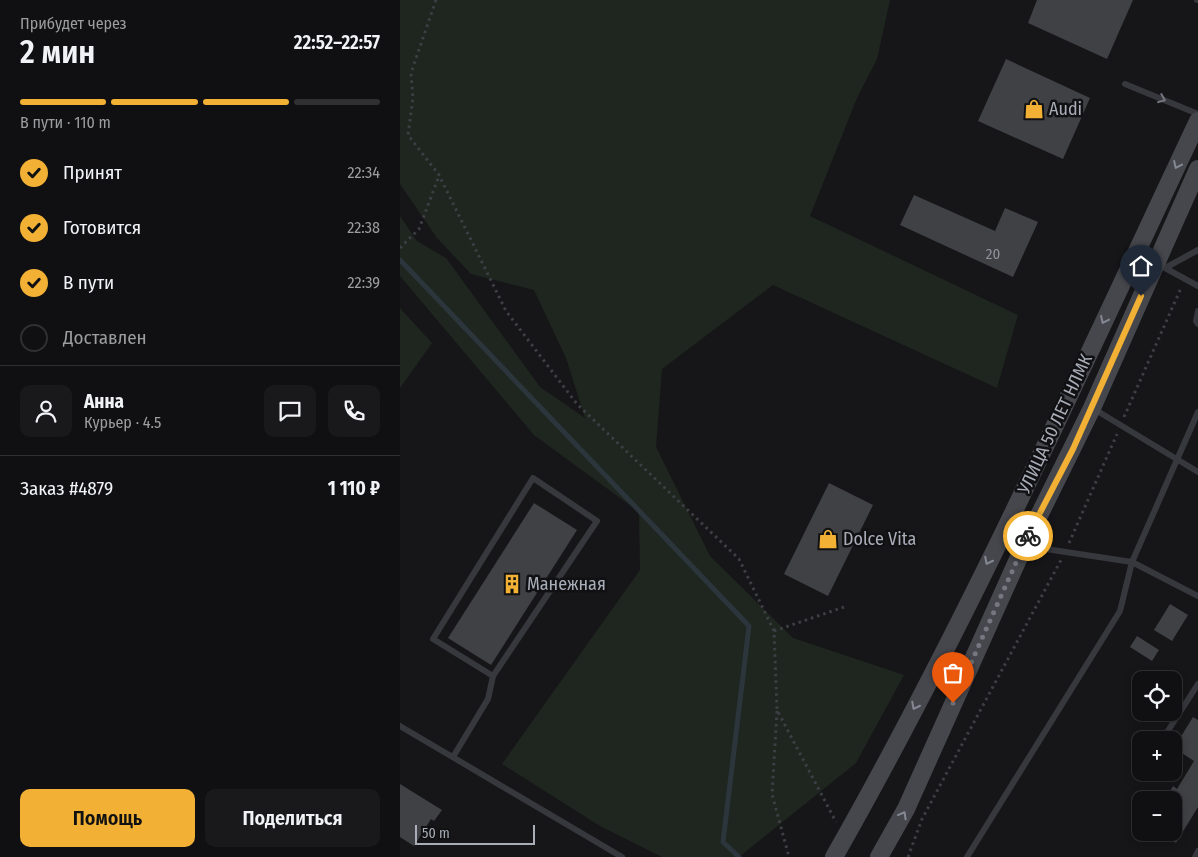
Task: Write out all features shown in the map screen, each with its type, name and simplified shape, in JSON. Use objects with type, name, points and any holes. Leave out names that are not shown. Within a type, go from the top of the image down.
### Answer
[{"type":"main road","name":"УЛИЦА 50 ЛЕТ НЛМК","points":[[834,857],[874,787],[1011,516],[1198,121]]},
{"type":"main road","name":"УЛИЦА 50 ЛЕТ НЛМК","points":[[879,857],[906,808],[1024,546],[1161,265],[1198,169]]},
{"type":"lane","points":[[1125,84],[1198,114]]},
{"type":"lane","points":[[1161,265],[1198,250]]},
{"type":"lane","points":[[1161,265],[1198,286]]},
{"type":"lane","points":[[1198,311],[1196,321],[1198,324]]},
{"type":"lane","points":[[1092,408],[1198,472]]},
{"type":"lane","points":[[967,857],[1120,611],[1132,562],[1198,412]]},
{"type":"lane","points":[[454,757],[488,699],[492,676],[597,522],[533,478],[433,639],[492,676]]},
{"type":"lane","points":[[1024,546],[1132,562],[1198,596]]},
{"type":"lane","points":[[1168,731],[1198,684]]},
{"type":"lane","points":[[400,726],[622,857]]},
{"type":"lane","points":[[1195,857],[1198,852]]},
{"type":"path","points":[[436,0],[411,73],[413,98],[408,135],[439,175],[506,311],[577,404],[739,559],[774,631],[777,710],[772,794],[789,857]]},
{"type":"path","points":[[400,248],[419,229],[439,175]]},
{"type":"path","points":[[1125,416],[1185,279]]},
{"type":"path","points":[[908,857],[922,819],[1066,552],[1118,432]]},
{"type":"path","points":[[774,631],[844,607]]},
{"type":"path","points":[[777,710],[838,824]]},
{"type":"shaded area","points":[[400,0],[890,0],[877,59],[857,98],[810,216],[1018,315],[997,388],[773,285],[662,369],[656,447],[710,556],[793,638],[904,675],[856,763],[739,857],[662,857],[600,826],[502,764],[640,570],[639,512],[534,435],[400,276],[400,216],[417,241],[446,258],[540,387],[585,418],[566,358],[534,290],[471,274],[437,238],[400,184]]},
{"type":"shaded area","points":[[400,308],[432,343],[400,388]]},
{"type":"building","points":[[1037,0],[1133,0],[1107,59],[1028,23]]},
{"type":"building","points":[[1006,59],[1090,98],[1063,159],[978,121]]},
{"type":"building","points":[[914,195],[995,231],[1005,208],[1038,222],[1013,277],[900,225]]},
{"type":"building","points":[[829,483],[873,505],[828,596],[784,574]]},
{"type":"building","name":"Манежная","points":[[534,503],[577,530],[491,665],[448,638]]},
{"type":"building","points":[[1170,604],[1188,615],[1172,641],[1154,630]]},
{"type":"building","points":[[1137,636],[1159,650],[1152,661],[1130,647]]},
{"type":"building","points":[[1193,717],[1198,720],[1198,807],[1182,833],[1182,791],[1170,791],[1173,786],[1177,789],[1194,761],[1182,753],[1182,735]]},
{"type":"building","points":[[400,784],[442,810],[434,821],[431,819],[414,846],[400,837]]},
{"type":"waterway","points":[[400,260],[749,626],[723,842],[739,857]]},
{"type":"way so far","points":[[953,703],[1028,536]]},
{"type":"place","name":"Audi","points":[[1034,109]]},
{"type":"place","name":"Dolce Vita","points":[[828,539]]},
{"type":"place","name":"Манежная","points":[[512,584]]},
{"type":"route","points":[[1028,536],[1073,449],[1141,296]]}]
